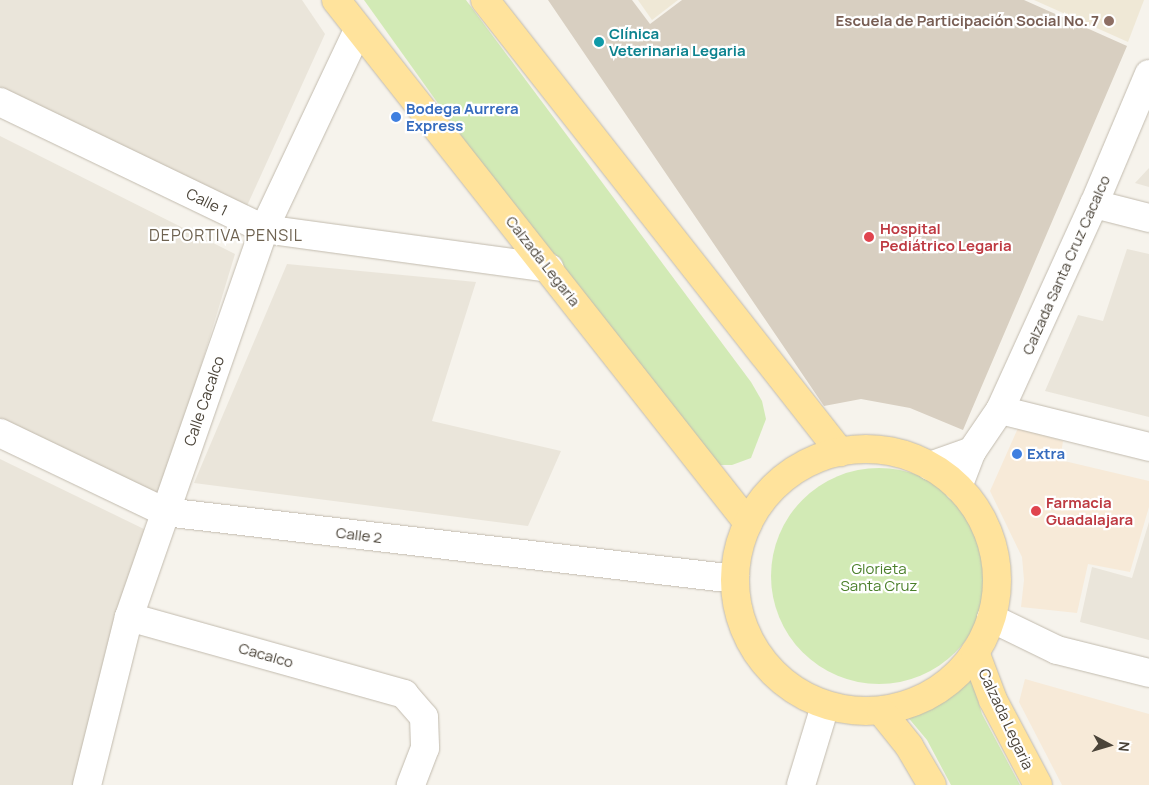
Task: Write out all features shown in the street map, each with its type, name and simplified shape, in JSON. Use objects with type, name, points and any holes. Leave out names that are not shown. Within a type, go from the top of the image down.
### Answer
[{"type":"main road","name":"Calzada Legaria","points":[[336,0],[748,523]]},
{"type":"main road","points":[[485,0],[840,452]]},
{"type":"main road","points":[[886,451],[930,466],[958,487],[984,526],[992,548],[995,595],[991,618],[975,652],[957,674],[934,692],[908,705],[880,711],[852,712],[825,706],[788,686],[759,657],[740,620],[735,579],[738,550],[748,523],[764,498],[786,476],[811,461],[840,452],[886,451]]},
{"type":"main road","name":"Calzada Legaria","points":[[975,652],[993,700],[1038,785]]},
{"type":"main road","points":[[880,711],[909,746],[932,785]]},
{"type":"street","name":"Calle Cacalco","points":[[88,785],[129,617],[264,229],[358,30]]},
{"type":"street","name":"Calzada Santa Cruz Cacalco","points":[[958,487],[972,451],[1000,410],[1094,204],[1149,74]]},
{"type":"street","name":"Calle 1","points":[[0,102],[264,229],[549,268]]},
{"type":"street","points":[[1094,204],[1149,218]]},
{"type":"street","points":[[1000,410],[1149,447]]},
{"type":"street","name":"Calle 2","points":[[0,432],[165,512],[735,579]]},
{"type":"street","points":[[930,466],[972,451]]},
{"type":"street","name":"Cacalco","points":[[129,617],[404,694],[424,717],[425,748],[411,785]]},
{"type":"street","points":[[991,618],[1057,650],[1149,673]]},
{"type":"street","points":[[801,785],[825,706]]},
{"type":"shaded area","points":[[0,0],[302,0],[325,34],[246,208],[0,92]]},
{"type":"shaded area","points":[[638,0],[678,0],[652,20]]},
{"type":"shaded area","name":"Escuela de Participación Social No. 7","points":[[1034,0],[1144,0],[1128,42]]},
{"type":"shaded area","points":[[0,136],[235,254],[158,508],[0,432]]},
{"type":"shaded area","points":[[1149,168],[1149,187],[1135,183]]},
{"type":"shaded area","points":[[1127,249],[1149,254],[1149,417],[1045,391],[1078,315],[1103,321]]},
{"type":"shaded area","points":[[287,264],[476,282],[432,421],[561,451],[528,526],[194,483]]},
{"type":"shaded area","points":[[1018,428],[1063,441],[1060,460],[1149,481],[1149,507],[1130,572],[1088,564],[1077,613],[1021,607],[1024,580],[1022,557],[990,491]]},
{"type":"shaded area","points":[[0,459],[148,531],[80,785],[0,785]]},
{"type":"shaded area","points":[[1149,522],[1149,640],[1080,622],[1092,567],[1132,578]]},
{"type":"shaded area","points":[[1025,679],[1149,714],[1149,785],[1062,785],[1019,702]]},
{"type":"green space","points":[[364,0],[466,0],[751,382],[762,401],[766,419],[751,458],[732,465],[711,465],[684,447]]},
{"type":"green space","name":"Glorieta Santa Cruz","points":[[868,468],[890,468],[910,472],[930,480],[956,499],[975,525],[983,545],[987,576],[983,607],[975,627],[956,653],[930,672],[910,680],[890,684],[868,684],[848,680],[828,672],[810,660],[795,645],[783,627],[775,607],[771,587],[771,565],[775,545],[783,525],[795,507],[810,492],[828,480],[848,472]]},
{"type":"green space","points":[[972,680],[982,714],[1020,785],[951,785],[927,740],[906,715],[931,708]]},
{"type":"building","name":"Hospital Pediátrico Legaria","points":[[548,0],[632,0],[650,24],[682,0],[1024,0],[1127,46],[963,430],[910,408],[861,399],[824,406]]},
{"type":"place","name":"Escuela de Participación Social No. 7","points":[[1109,21]]},
{"type":"place","name":"Clínica Veterinaria Legaria","points":[[599,42]]},
{"type":"place","name":"Bodega Aurrera Express","points":[[396,117]]},
{"type":"place","name":"Hospital Pediátrico Legaria","points":[[869,237]]},
{"type":"place","name":"Extra","points":[[1017,454]]},
{"type":"place","name":"Farmacia Guadalajara","points":[[1036,511]]},
{"type":"district","name":"DEPORTIVA PENSIL","points":[[226,235]]}]
